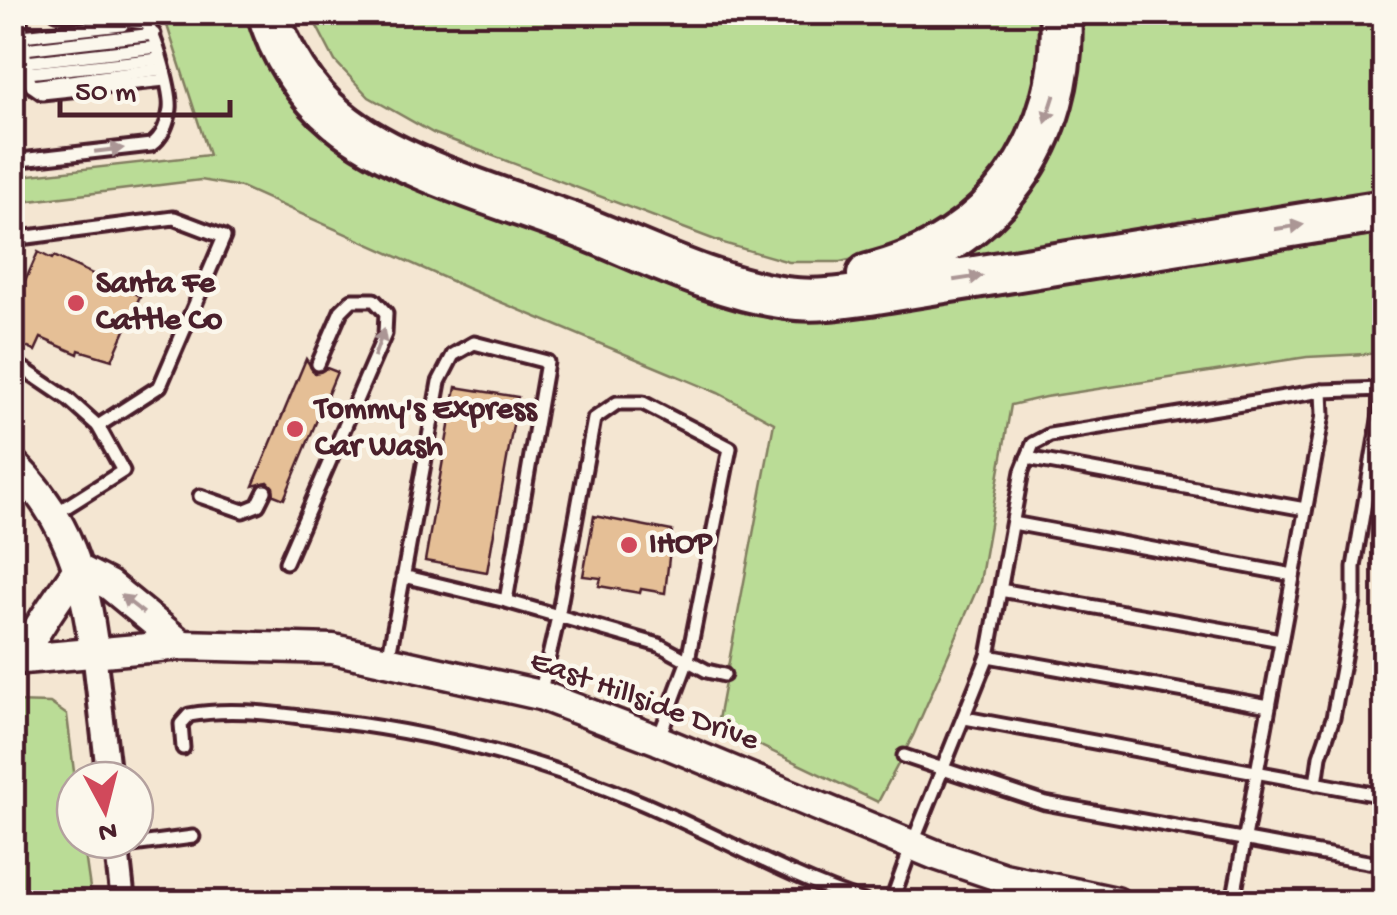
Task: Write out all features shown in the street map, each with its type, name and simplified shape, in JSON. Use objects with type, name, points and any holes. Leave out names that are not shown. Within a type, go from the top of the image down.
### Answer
[{"type":"highway","points":[[268,12],[283,50],[316,97],[338,120],[400,158],[703,274],[786,298],[826,300],[870,294],[1384,212]]},
{"type":"highway","points":[[287,12],[304,48],[346,104],[386,130],[727,266],[776,278],[825,281],[870,275],[912,261],[960,234],[1001,197],[1019,174],[1048,118],[1061,66],[1060,12]]},
{"type":"street","points":[[12,463],[55,514],[78,569],[89,610],[107,760]]},
{"type":"street","points":[[78,569],[109,585],[182,645]]},
{"type":"street","points":[[16,659],[78,569]]},
{"type":"street","name":"East Hillside Drive","points":[[16,659],[182,645],[333,649],[540,695],[912,845],[1004,878],[1116,902]]},
{"type":"street","points":[[118,860],[123,902]]},
{"type":"lane","points":[[19,12],[26,61],[48,94],[157,52]]},
{"type":"lane","points":[[56,12],[157,52]]},
{"type":"lane","points":[[26,61],[157,52]]},
{"type":"lane","points":[[26,61],[157,52]]},
{"type":"lane","points":[[12,128],[14,160],[156,143],[170,111],[157,52]]},
{"type":"lane","points":[[12,238],[174,218],[224,237],[160,386],[98,426]]},
{"type":"lane","points":[[286,562],[384,334],[386,313],[374,300],[352,300],[341,311],[318,364]]},
{"type":"lane","points":[[388,662],[438,382],[453,354],[474,344],[547,362],[506,601]]},
{"type":"lane","points":[[12,361],[68,399],[98,426],[123,471],[55,514]]},
{"type":"lane","points":[[895,902],[912,845],[988,656],[1027,458],[1033,444],[1050,435],[1322,391],[1383,389],[1354,567],[1354,602],[1333,718],[1320,756],[1316,784]]},
{"type":"lane","points":[[1233,902],[1322,415],[1322,391]]},
{"type":"lane","points":[[540,695],[594,418],[617,403],[643,404],[730,448],[688,660],[658,740]]},
{"type":"lane","points":[[1027,458],[1305,509]]},
{"type":"lane","points":[[200,496],[243,512],[258,506],[266,491]]},
{"type":"lane","points":[[1012,523],[1293,575]]},
{"type":"lane","points":[[404,576],[659,646],[707,671],[724,675]]},
{"type":"lane","points":[[1000,590],[1281,640]]},
{"type":"lane","points":[[988,656],[1269,706]]},
{"type":"lane","points":[[183,748],[181,724],[190,715],[228,712],[393,728],[462,743],[544,765],[626,797],[865,902]]},
{"type":"lane","points":[[966,718],[1384,796]]},
{"type":"lane","points":[[904,756],[1044,803],[1384,865]]},
{"type":"lane","points":[[155,840],[193,837]]},
{"type":"green space","points":[[1043,12],[1035,103],[1017,153],[969,206],[910,247],[840,262],[789,262],[723,243],[433,133],[369,97],[335,61],[310,13]]},
{"type":"green space","points":[[163,13],[247,13],[258,51],[318,126],[385,173],[729,306],[840,319],[1384,234],[1384,353],[1307,357],[1011,405],[980,582],[913,736],[878,802],[717,725],[774,423],[718,393],[467,288],[241,187],[201,180],[13,203],[12,177],[209,155]]},
{"type":"green space","points":[[1077,13],[1384,13],[1384,201],[941,264],[1000,219]]},
{"type":"green space","points":[[13,702],[50,703],[67,715],[73,760],[55,760],[55,860],[86,860],[92,902],[13,902]]},
{"type":"building","name":"Santa Fe Cattle Co","points":[[38,252],[140,296],[112,360],[79,350],[78,354],[41,338],[35,351],[12,341],[12,311]]},
{"type":"building","name":"Tommy's Express Car Wash","points":[[306,359],[315,373],[327,368],[337,372],[284,499],[274,495],[268,482],[253,486]]},
{"type":"building","points":[[456,387],[518,397],[487,572],[425,561]]},
{"type":"building","name":"IHOP","points":[[594,516],[672,531],[665,593],[599,586],[601,578],[583,576]]},
{"type":"place","name":"Santa Fe Cattle Co","points":[[76,303]]},
{"type":"place","name":"Tommy's Express Car Wash","points":[[295,429]]},
{"type":"place","name":"IHOP","points":[[629,545]]}]
